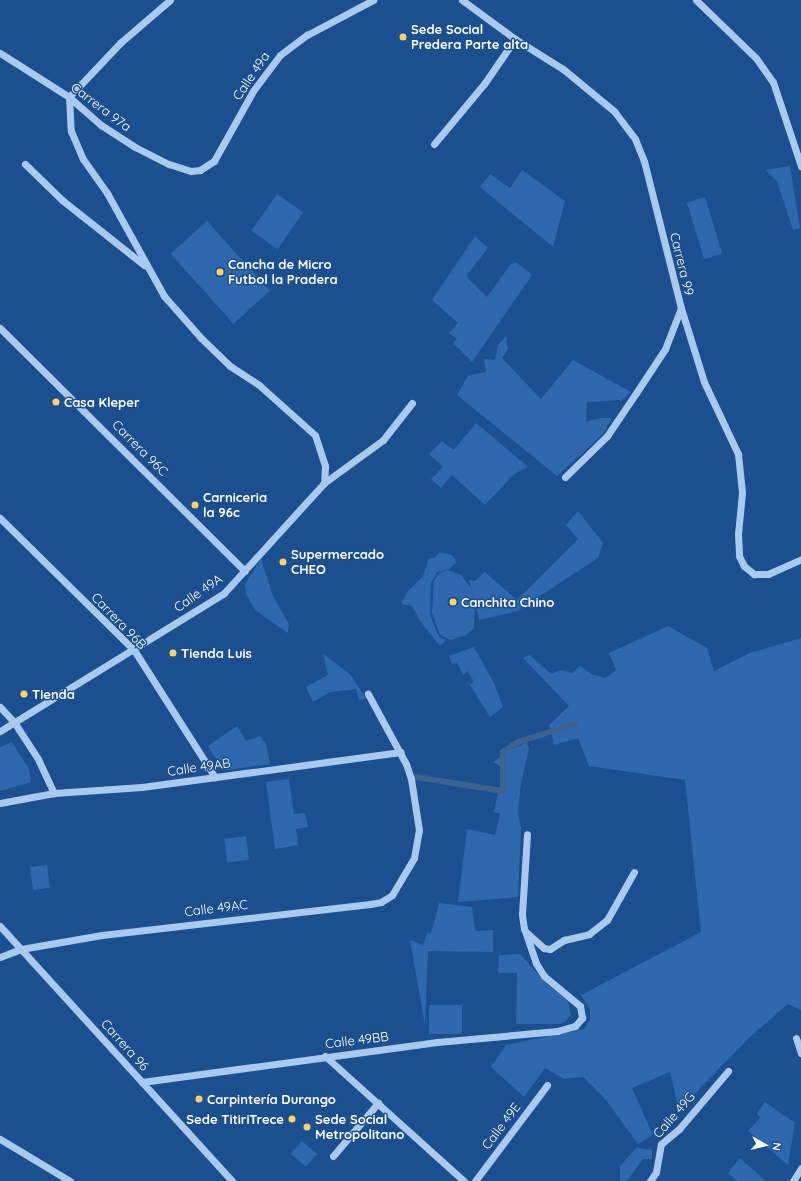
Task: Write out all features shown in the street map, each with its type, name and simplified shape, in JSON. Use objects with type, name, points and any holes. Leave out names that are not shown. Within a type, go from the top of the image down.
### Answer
[{"type":"street","points":[[170,0],[121,42],[69,97],[71,131],[83,159],[107,193],[164,296],[201,338],[230,366],[259,385],[314,435],[325,466],[324,483]]},
{"type":"street","name":"Calle 49a","points":[[191,171],[200,170],[214,161],[253,91],[280,55],[307,35],[372,0]]},
{"type":"street","name":"Carrera 99","points":[[462,0],[515,39],[563,69],[614,111],[633,134],[644,162],[681,308],[704,382],[738,454],[742,493],[738,534],[739,556],[744,566],[754,574],[768,574],[801,559]]},
{"type":"street","points":[[696,0],[756,58],[774,82],[801,166]]},
{"type":"street","points":[[434,144],[484,84],[515,39]]},
{"type":"street","name":"Carrera 97a","points":[[0,53],[69,97],[101,125],[135,147],[169,164],[191,171]]},
{"type":"street","points":[[25,164],[62,200],[147,267]]},
{"type":"street","points":[[565,477],[607,436],[665,349],[681,308]]},
{"type":"street","name":"Carrera 96C","points":[[0,328],[245,571]]},
{"type":"street","name":"Calle 49A","points":[[0,731],[134,650],[224,593],[324,483],[382,440],[412,403]]},
{"type":"street","name":"Carrera 96B","points":[[0,518],[134,650],[215,777]]},
{"type":"street","points":[[368,694],[401,752]]},
{"type":"street","points":[[0,707],[14,722],[38,759],[54,793]]},
{"type":"street","name":"Calle 49AB","points":[[0,803],[54,793],[142,787],[401,752]]},
{"type":"street","name":"Calle 49AC","points":[[0,957],[21,949],[156,927],[381,902],[392,895],[414,858],[419,830],[411,779],[401,752]]},
{"type":"street","points":[[526,834],[522,914],[524,929],[535,941],[550,949],[564,940],[589,934],[608,920],[634,872]]},
{"type":"street","name":"Carrera 96","points":[[0,926],[232,1181]]},
{"type":"street","name":"Calle 49BB","points":[[142,1082],[325,1056],[558,1031],[575,1026],[582,1018],[580,1006],[544,976],[536,963],[524,929]]},
{"type":"street","points":[[796,1038],[801,1052]]},
{"type":"street","points":[[325,1056],[464,1181]]},
{"type":"street","name":"Calle 49G","points":[[650,1181],[656,1172],[662,1144],[679,1129],[728,1071]]},
{"type":"street","name":"Calle 49E","points":[[475,1181],[547,1084]]},
{"type":"street","points":[[333,1156],[378,1103]]},
{"type":"street","points":[[0,1138],[70,1181]]},
{"type":"street","points":[[793,1181],[801,1168]]},
{"type":"shaded area","points":[[790,166],[800,228],[793,230],[777,181],[766,170]]},
{"type":"shaded area","points":[[522,170],[565,201],[553,247],[480,187],[490,174],[510,188]]},
{"type":"shaded area","points":[[277,194],[303,212],[277,249],[251,231]]},
{"type":"shaded area","points":[[705,197],[722,253],[704,259],[687,203]]},
{"type":"shaded area","name":"Cancha de Micro Futbol la Pradera","points":[[207,221],[270,291],[233,324],[171,254]]},
{"type":"shaded area","points":[[475,236],[488,248],[466,276],[487,297],[510,265],[516,262],[532,275],[472,362],[453,343],[457,339],[449,333],[458,323],[432,300]]},
{"type":"shaded area","points":[[506,336],[508,349],[502,358],[541,399],[573,360],[631,392],[622,400],[587,402],[586,422],[600,418],[612,418],[603,434],[557,476],[457,395],[468,376],[486,372],[484,359],[495,360],[498,345]]},
{"type":"shaded area","points":[[476,423],[528,467],[514,474],[485,505],[452,475],[441,488],[431,479],[443,467],[429,454],[442,441],[454,450]]},
{"type":"shaded area","points":[[578,511],[603,543],[598,558],[517,611],[479,620],[469,580],[475,581],[485,572],[517,600],[578,539],[566,525]]},
{"type":"shaded area","points":[[440,552],[452,555],[456,562],[449,569],[437,572],[431,583],[430,615],[439,637],[446,640],[440,646],[420,621],[412,606],[401,604],[407,592],[423,576],[429,558],[434,558]]},
{"type":"shaded area","points":[[261,559],[273,596],[289,624],[288,633],[255,610],[246,594],[245,584]]},
{"type":"shaded area","name":"Canchita Chino","points":[[447,570],[461,575],[471,588],[475,606],[474,628],[466,635],[451,640],[440,635],[432,613],[434,581],[438,574]]},
{"type":"shaded area","points":[[668,626],[707,648],[714,671],[750,653],[801,638],[801,1010],[788,1004],[750,1037],[679,1110],[670,1072],[632,1088],[653,1135],[638,1144],[606,1100],[583,1077],[564,1079],[545,1068],[524,1097],[491,1067],[506,1045],[584,1029],[590,1019],[590,1009],[581,995],[701,932],[685,780],[589,766],[578,738],[554,745],[549,725],[569,706],[523,658],[530,655],[551,674],[560,670],[572,673],[580,666],[591,674],[605,678],[616,670],[609,653]]},
{"type":"shaded area","points":[[474,647],[494,683],[503,707],[490,717],[470,685],[474,682],[468,671],[463,675],[457,663],[452,664],[449,656]]},
{"type":"shaded area","points":[[323,654],[350,674],[366,699],[359,700],[356,689],[330,692],[313,702],[306,687],[328,675]]},
{"type":"shaded area","points":[[237,726],[246,741],[260,736],[266,744],[270,764],[228,770],[222,769],[208,746]]},
{"type":"shaded area","points":[[12,742],[29,769],[31,782],[0,791],[0,747]]},
{"type":"shaded area","points":[[527,742],[529,749],[521,783],[518,813],[521,828],[518,897],[458,902],[467,829],[495,835],[500,814],[494,812],[498,792],[505,787],[505,769],[493,762],[510,750]]},
{"type":"shaded area","points":[[289,779],[294,814],[305,813],[308,827],[296,829],[298,845],[275,849],[266,782]]},
{"type":"shaded area","points":[[246,836],[249,860],[227,863],[224,839]]},
{"type":"shaded area","points":[[47,865],[50,888],[33,890],[30,867]]},
{"type":"shaded area","points":[[439,903],[472,907],[475,931],[493,930],[493,952],[428,951],[425,1025],[410,940],[423,945],[427,933],[431,934]]},
{"type":"shaded area","points":[[520,954],[547,984],[568,1001],[571,1015],[566,1021],[560,1024],[516,1024],[517,973],[498,973],[499,955]]},
{"type":"shaded area","points":[[429,1005],[462,1005],[462,1034],[429,1034]]},
{"type":"shaded area","points":[[765,1102],[795,1123],[788,1165],[748,1131],[760,1118],[757,1113]]},
{"type":"shaded area","points":[[302,1141],[317,1154],[306,1167],[291,1154]]},
{"type":"shaded area","points":[[636,1148],[652,1150],[652,1159],[643,1159],[627,1181],[620,1181],[620,1166]]},
{"type":"shaded area","points":[[740,1158],[766,1181],[737,1181],[728,1173]]},
{"type":"waterway","points":[[416,777],[503,791],[503,752],[518,742],[575,724]]},
{"type":"place","name":"Sede Social Predera Parte alta","points":[[403,37]]},
{"type":"place","name":"Cancha de Micro Futbol la Pradera","points":[[220,272]]},
{"type":"place","name":"Casa Kleper","points":[[56,402]]},
{"type":"place","name":"Carniceria la 96c","points":[[195,505]]},
{"type":"place","name":"Supermercado CHEO","points":[[283,562]]},
{"type":"place","name":"Canchita Chino","points":[[453,602]]},
{"type":"place","name":"Tienda Luis","points":[[173,653]]},
{"type":"place","name":"Tienda","points":[[24,694]]},
{"type":"place","name":"Carpintería Durango","points":[[199,1099]]},
{"type":"place","name":"Sede TitiriTrece","points":[[292,1119]]},
{"type":"place","name":"Sede Social Metropolitano","points":[[307,1127]]}]
